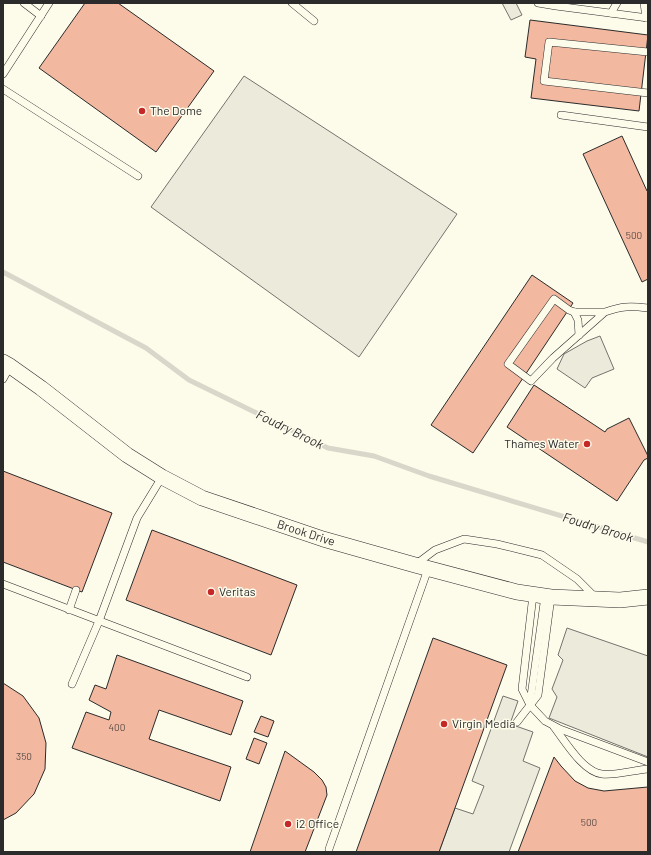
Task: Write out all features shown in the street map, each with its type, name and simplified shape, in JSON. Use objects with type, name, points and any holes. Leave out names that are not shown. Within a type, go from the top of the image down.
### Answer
[{"type":"street","name":"Brook Drive","points":[[5,369],[122,451],[162,477],[202,498],[323,539],[517,592],[543,596],[620,600],[648,597]]},
{"type":"lane","points":[[24,3],[41,16]]},
{"type":"lane","points":[[3,74],[49,3]]},
{"type":"lane","points":[[292,3],[314,20]]},
{"type":"lane","points":[[538,3],[647,18],[644,3]]},
{"type":"lane","points":[[611,13],[617,3]]},
{"type":"lane","points":[[648,52],[549,42],[544,82],[648,93]]},
{"type":"lane","points":[[3,89],[138,176]]},
{"type":"lane","points":[[561,115],[648,127]]},
{"type":"lane","points":[[606,312],[553,358],[531,381],[508,364],[554,299],[574,312],[606,312],[629,306],[648,308]]},
{"type":"lane","points":[[574,312],[578,320],[579,335]]},
{"type":"lane","points":[[72,684],[99,621],[137,518],[162,477]]},
{"type":"lane","points":[[329,849],[422,567],[435,550],[464,539],[497,544],[542,555],[577,579],[596,599]]},
{"type":"lane","points":[[3,584],[248,678]]},
{"type":"lane","points":[[69,610],[76,590]]},
{"type":"lane","points":[[543,596],[522,689],[530,705],[546,721],[560,730],[648,762]]},
{"type":"lane","points":[[517,722],[530,705],[533,691],[543,596]]},
{"type":"lane","points":[[552,725],[578,759],[593,772],[607,774],[648,768]]},
{"type":"shaded area","points":[[502,3],[516,3],[522,15],[511,20]]},
{"type":"shaded area","points":[[244,76],[457,214],[359,357],[151,207]]},
{"type":"shaded area","points":[[600,336],[614,369],[592,378],[585,388],[557,369],[564,354],[587,341]]},
{"type":"shaded area","points":[[567,628],[648,656],[648,757],[549,718],[557,697],[552,689],[563,660],[558,655]]},
{"type":"shaded area","points":[[503,696],[518,701],[510,724],[533,732],[523,761],[540,768],[509,852],[439,852],[455,808],[473,814],[484,786],[472,781]]},
{"type":"building","name":"The Dome","points":[[85,3],[118,3],[214,71],[156,152],[39,68]]},
{"type":"building","points":[[530,20],[648,35],[639,111],[531,98],[536,59],[525,57]]},
{"type":"building","points":[[622,136],[648,191],[648,279],[642,282],[583,154]]},
{"type":"building","points":[[532,275],[573,303],[473,453],[431,425]]},
{"type":"building","name":"Thames Water","points":[[534,385],[605,432],[607,429],[629,418],[648,458],[644,460],[617,501],[507,427]]},
{"type":"building","points":[[3,471],[112,513],[82,592],[3,562]]},
{"type":"building","name":"Veritas","points":[[152,530],[297,585],[271,655],[126,600]]},
{"type":"building","name":"Virgin Media","points":[[433,638],[507,665],[439,852],[356,852]]},
{"type":"building","points":[[117,655],[243,701],[231,735],[159,710],[149,739],[231,767],[220,801],[72,748],[86,712],[109,720],[111,712],[89,700],[95,685],[106,689]]},
{"type":"building","points":[[3,683],[23,696],[39,718],[46,743],[45,769],[34,794],[16,813],[3,820]]},
{"type":"building","points":[[261,716],[274,721],[268,737],[254,732]]},
{"type":"building","points":[[254,738],[267,743],[259,764],[246,759]]},
{"type":"building","name":"i2 Office","points":[[285,751],[314,772],[322,780],[326,787],[327,795],[305,852],[250,852]]},
{"type":"building","points":[[554,757],[575,781],[588,788],[604,791],[648,787],[648,852],[518,852]]},
{"type":"waterway","name":"Foudry Brook","points":[[3,272],[146,348],[189,380],[328,448],[374,456],[429,476],[648,542]]},
{"type":"place","name":"The Dome","points":[[142,111]]},
{"type":"place","name":"Thames Water","points":[[587,444]]},
{"type":"place","name":"Veritas","points":[[211,592]]},
{"type":"place","name":"Virgin Media","points":[[444,724]]},
{"type":"place","name":"i2 Office","points":[[288,824]]}]
